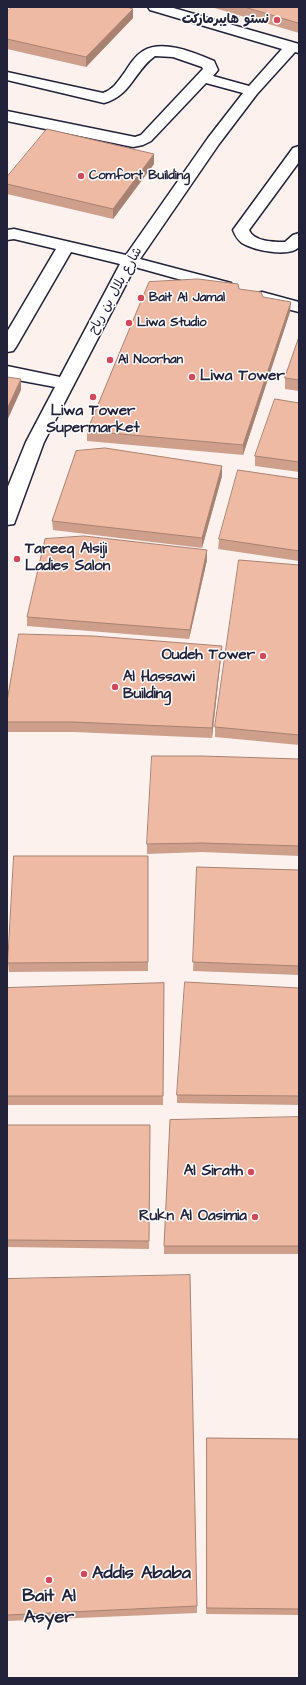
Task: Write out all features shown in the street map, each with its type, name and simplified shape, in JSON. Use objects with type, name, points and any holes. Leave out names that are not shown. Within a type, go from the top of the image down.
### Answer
[{"type":"street","points":[[154,7],[295,48]]},
{"type":"street","name":"شارع بلال بن رباح","points":[[7,519],[13,498],[35,442],[130,261],[213,141],[252,91],[295,48]]},
{"type":"street","points":[[7,76],[99,98],[108,98],[114,95],[146,55],[159,51],[209,64],[211,70],[146,138],[138,142],[7,116]]},
{"type":"street","points":[[203,78],[252,91]]},
{"type":"street","points":[[299,152],[241,230],[242,236],[249,241],[281,248],[290,247],[299,238]]},
{"type":"street","points":[[7,235],[14,234],[130,261],[299,307]]},
{"type":"street","points":[[7,347],[66,246]]},
{"type":"street","points":[[7,372],[66,384]]},
{"type":"building","points":[[12,7],[127,7],[133,9],[86,57],[7,39],[7,12]]},
{"type":"building","points":[[245,7],[299,7],[299,23]]},
{"type":"building","name":"Comfort Building","points":[[47,129],[154,154],[113,209],[7,184],[7,177]]},
{"type":"building","name":"Liwa Tower","points":[[198,279],[238,284],[239,289],[261,292],[263,297],[291,302],[243,445],[87,431],[149,282]]},
{"type":"building","points":[[299,337],[299,380],[285,378]]},
{"type":"building","points":[[7,377],[21,379],[7,409]]},
{"type":"building","points":[[275,399],[299,403],[299,462],[255,456]]},
{"type":"building","points":[[105,448],[222,466],[202,538],[52,521],[76,451]]},
{"type":"building","points":[[238,470],[299,479],[299,551],[219,539]]},
{"type":"building","points":[[84,536],[207,550],[190,630],[27,617],[45,539]]},
{"type":"building","name":"Oudeh Tower","points":[[239,560],[299,565],[299,735],[215,727]]},
{"type":"building","name":"Al Hassawi Building","points":[[19,634],[93,636],[222,646],[212,728],[73,722],[7,722],[7,702]]},
{"type":"building","points":[[152,756],[299,759],[299,846],[202,843],[147,844]]},
{"type":"building","points":[[14,856],[148,856],[148,962],[8,963]]},
{"type":"building","points":[[197,867],[299,870],[299,966],[193,962]]},
{"type":"building","points":[[185,982],[299,988],[299,1096],[177,1095]]},
{"type":"building","points":[[164,983],[163,1096],[7,1096],[7,988]]},
{"type":"building","points":[[299,1117],[299,1246],[164,1246],[170,1120]]},
{"type":"building","points":[[7,1125],[150,1125],[149,1241],[7,1240]]},
{"type":"building","points":[[190,1275],[197,1606],[7,1615],[7,1279]]},
{"type":"building","points":[[207,1438],[299,1439],[299,1609],[207,1608]]},
{"type":"place","name":"نستو هايبرماركت","points":[[277,20]]},
{"type":"place","name":"Comfort Building","points":[[81,176]]},
{"type":"place","name":"Bait Al Jamal","points":[[141,298]]},
{"type":"place","name":"Liwa Studio","points":[[129,323]]},
{"type":"place","name":"Al Noorhan","points":[[110,360]]},
{"type":"place","name":"Liwa Tower","points":[[192,377]]},
{"type":"place","name":"Liwa Tower Supermarket","points":[[93,397]]},
{"type":"place","name":"Tareeq Alsiji Ladies Salon","points":[[17,559]]},
{"type":"place","name":"Oudeh Tower","points":[[263,656]]},
{"type":"place","name":"Al Hassawi Building","points":[[115,687]]},
{"type":"place","name":"Al Sirath","points":[[251,1172]]},
{"type":"place","name":"Rukn Al Oasimia","points":[[255,1217]]},
{"type":"place","name":"Addis Ababa","points":[[84,1574]]},
{"type":"place","name":"Bait Al Asyer","points":[[49,1580]]}]
